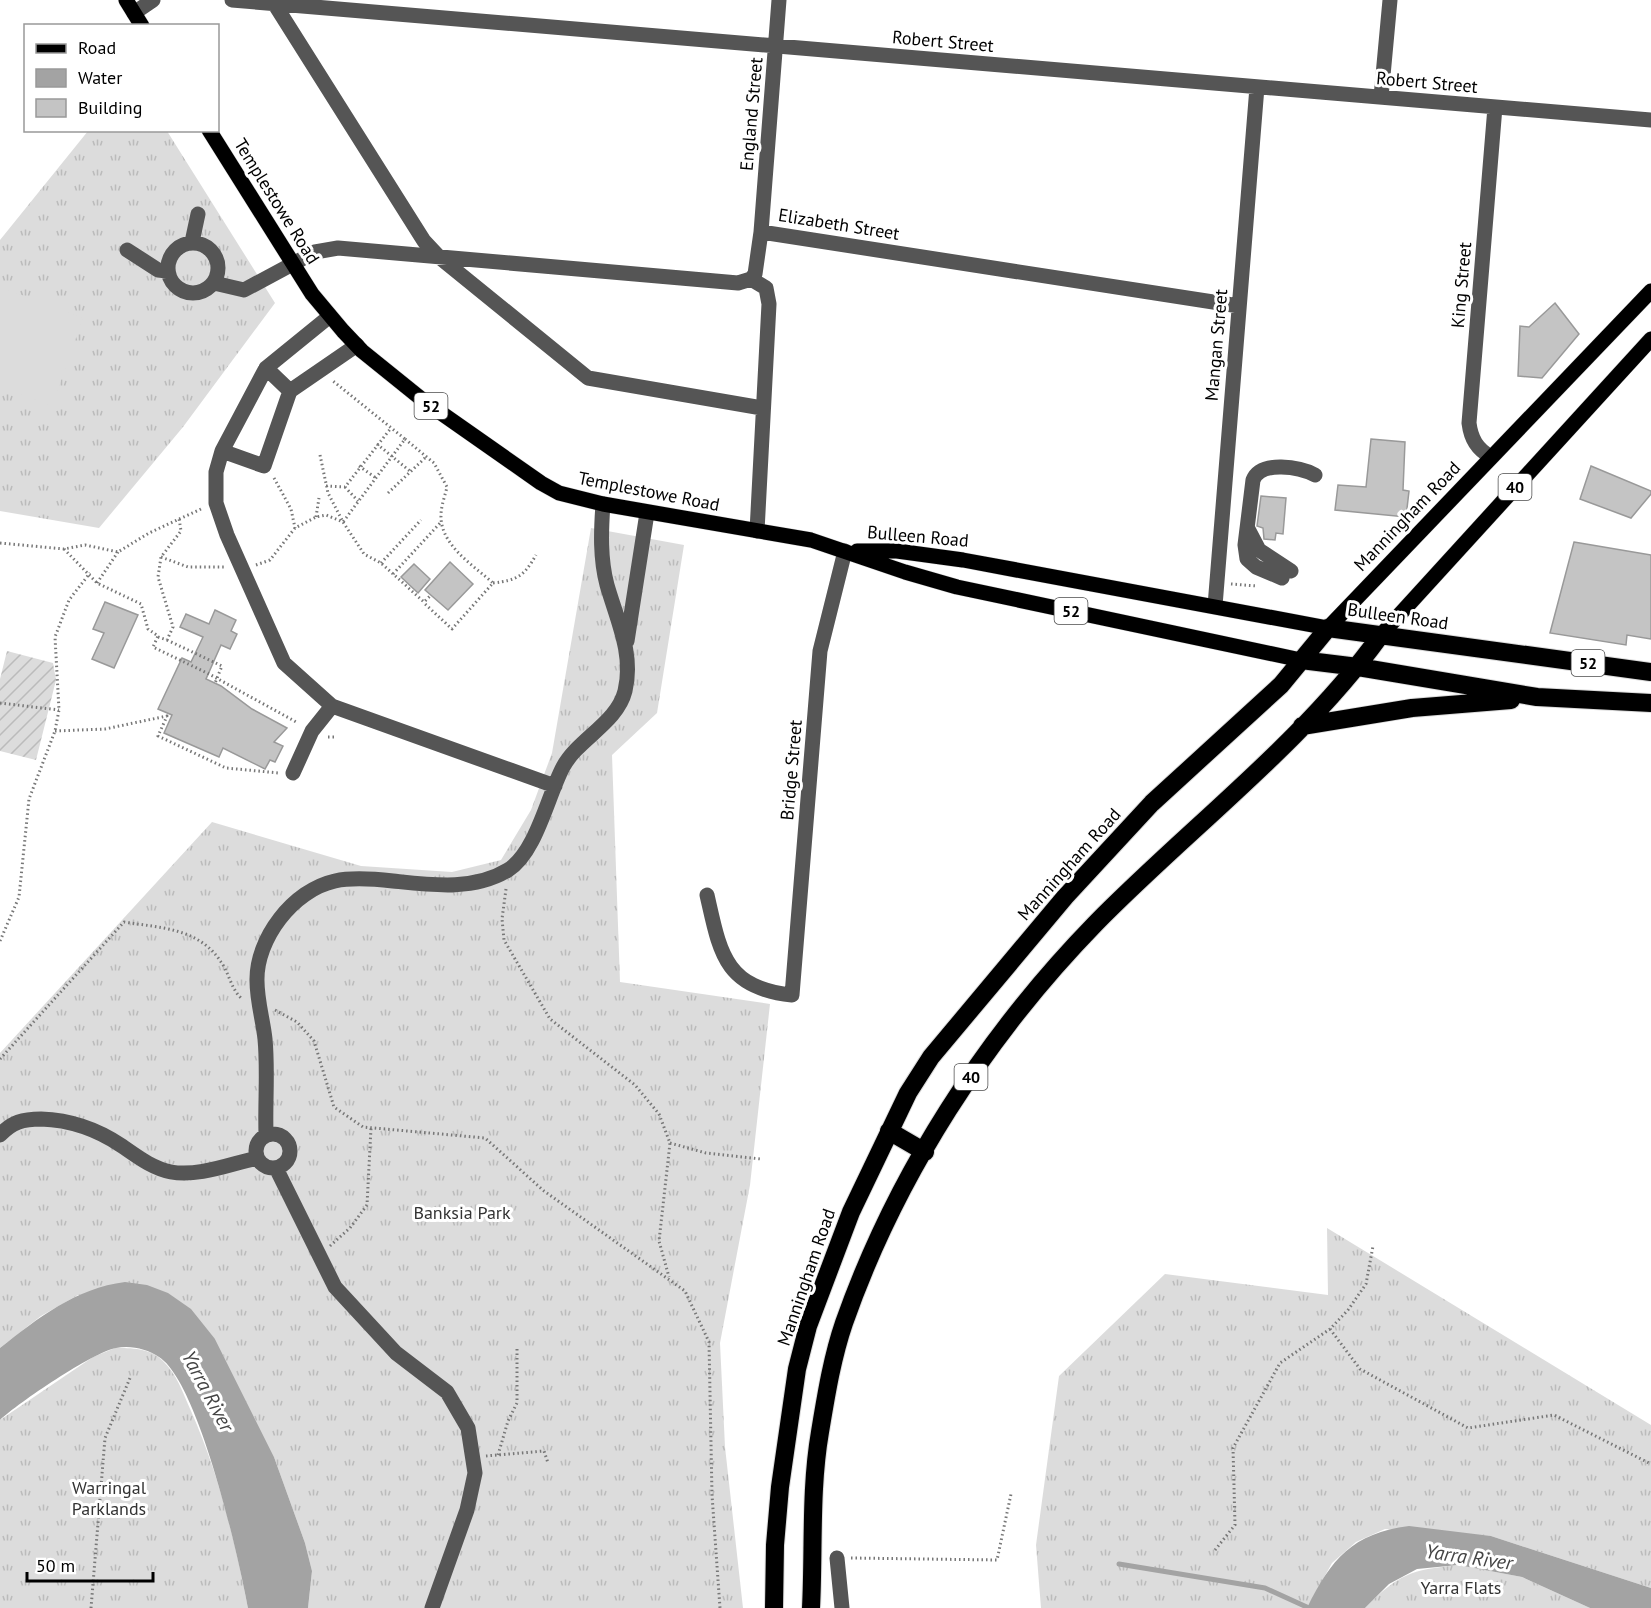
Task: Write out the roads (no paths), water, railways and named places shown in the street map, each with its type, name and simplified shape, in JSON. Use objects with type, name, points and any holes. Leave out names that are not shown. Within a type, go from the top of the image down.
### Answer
[{"type":"highway","name":"Bulleen Road","points":[[1328,628],[1651,672]]},
{"type":"highway","name":"Manningham Road","points":[[774,1608],[775,1545],[780,1487],[797,1369],[808,1326],[830,1264],[889,1131],[931,1057],[1065,897],[1152,803],[1281,685],[1328,628]]},
{"type":"highway","name":"40","points":[[811,1608],[814,1501],[819,1436],[843,1325],[883,1226],[925,1152],[967,1082],[1021,1009],[1095,925],[1302,726],[1358,667],[1380,636]]},
{"type":"highway","name":"Bulleen Road","points":[[1301,660],[1358,667],[1537,697],[1651,703]]},
{"type":"highway","name":"Bulleen Road","points":[[1302,726],[1412,708],[1537,697]]},
{"type":"highway","points":[[889,1131],[925,1152]]},
{"type":"main road","name":"Templestowe Road","points":[[210,132],[292,263],[330,316],[357,345],[424,401],[520,470],[559,493],[603,504],[811,540],[845,551]]},
{"type":"main road","name":"Manningham Road","points":[[1328,628],[1651,291]]},
{"type":"main road","name":"40","points":[[1380,636],[1650,340]]},
{"type":"main road","name":"Bulleen Road","points":[[845,551],[897,551],[963,560],[1328,628]]},
{"type":"main road","name":"Bulleen Road","points":[[845,551],[904,572],[957,587],[1301,660]]},
{"type":"street","points":[[134,13],[153,0]]},
{"type":"street","name":"Robert Street","points":[[232,0],[1651,120]]},
{"type":"street","name":"England Street","points":[[761,232],[779,0]]},
{"type":"street","points":[[1381,97],[1390,0]]},
{"type":"street","points":[[273,2],[424,241],[439,256],[588,378],[762,408]]},
{"type":"street","name":"Mangan Street","points":[[1215,606],[1257,87]]},
{"type":"street","name":"King Street","points":[[1491,457],[1481,451],[1473,440],[1469,423],[1495,107]]},
{"type":"street","points":[[192,242],[198,214]]},
{"type":"street","name":"Elizabeth Street","points":[[752,279],[758,266],[761,232],[1239,306]]},
{"type":"street","points":[[192,242],[208,247],[217,260],[218,276],[214,283],[201,292],[186,293],[174,285],[167,271],[171,255],[177,248],[192,242]]},
{"type":"street","points":[[214,283],[244,290],[315,252],[338,248],[738,283],[752,279],[766,288],[769,304],[757,531]]},
{"type":"street","points":[[127,249],[158,270],[167,271]]},
{"type":"street","points":[[330,316],[266,368],[222,452],[216,472],[216,503],[227,535],[284,663],[332,706],[555,786]]},
{"type":"street","points":[[222,452],[264,466],[290,391],[357,345]]},
{"type":"street","points":[[266,368],[290,391]]},
{"type":"street","points":[[1287,574],[1256,567],[1247,559],[1253,480],[1258,471],[1267,467],[1306,470],[1315,475]]},
{"type":"street","points":[[603,504],[602,552],[607,585],[626,647]]},
{"type":"street","points":[[266,1134],[265,1040],[257,981],[264,944],[280,917],[298,898],[334,881],[375,879],[434,885],[470,884],[509,870],[525,853],[563,767],[579,745],[620,704],[627,680],[626,647],[637,592],[647,513]]},
{"type":"street","name":"Bridge Street","points":[[707,895],[720,953],[731,969],[761,989],[792,995],[820,651],[845,551]]},
{"type":"street","points":[[293,773],[312,731],[332,706]]},
{"type":"street","points":[[0,1135],[11,1123],[33,1119],[59,1119],[93,1128],[149,1164],[172,1172],[203,1171],[257,1158]]},
{"type":"street","points":[[266,1134],[278,1134],[289,1146],[289,1157],[276,1168],[264,1166],[257,1158],[258,1142],[266,1134]]},
{"type":"street","points":[[276,1168],[335,1287],[396,1353],[447,1392],[468,1428],[475,1473],[467,1510],[432,1608]]},
{"type":"street","points":[[837,1558],[842,1608]]},
{"type":"water","name":"Yarra River","points":[[125,1282],[147,1285],[168,1293],[191,1309],[215,1339],[274,1457],[305,1543],[312,1571],[308,1608],[248,1608],[226,1514],[202,1434],[189,1400],[174,1373],[159,1357],[133,1347],[116,1348],[105,1352],[56,1379],[0,1420],[0,1348],[58,1306],[90,1291]]},
{"type":"water","name":"Yarra River","points":[[1409,1526],[1491,1536],[1651,1588],[1651,1608],[1590,1608],[1522,1577],[1458,1565],[1417,1569],[1389,1584],[1365,1608],[1307,1608],[1325,1576],[1346,1551],[1373,1535]]},
{"type":"waterway","points":[[1119,1564],[1265,1588],[1309,1608]]},
{"type":"park label","name":"Banksia Park","points":[[462,1212]]},
{"type":"park label","name":"Warringal Parklands","points":[[109,1497]]},
{"type":"park label","name":"Yarra Flats","points":[[1461,1587]]}]
